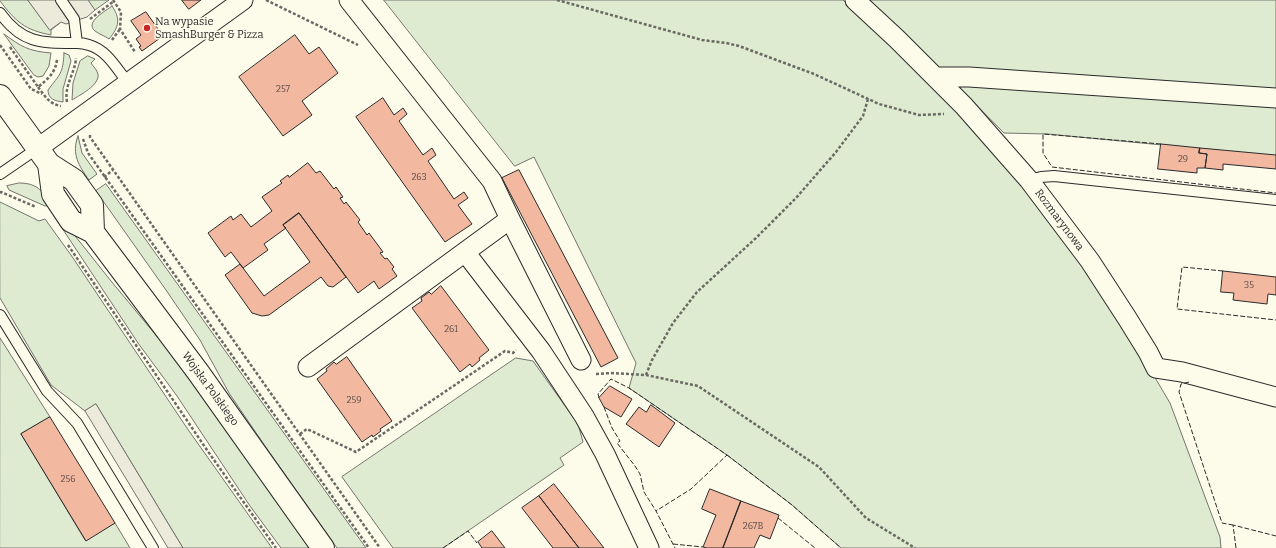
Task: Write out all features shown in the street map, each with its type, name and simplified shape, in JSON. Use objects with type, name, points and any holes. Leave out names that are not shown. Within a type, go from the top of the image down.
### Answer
[{"type":"main road","name":"Wojska Polskiego","points":[[0,96],[44,156],[74,180],[92,205],[93,232],[198,372],[323,548]]},
{"type":"street","points":[[44,156],[128,83],[243,0]]},
{"type":"street","points":[[349,0],[492,181],[581,360]]},
{"type":"street","name":"Rozmarynowa","points":[[855,0],[897,39],[964,106],[1029,180],[1090,261],[1148,352],[1156,368],[1182,372],[1276,397]]},
{"type":"street","points":[[935,77],[969,76],[1276,98]]},
{"type":"street","points":[[308,367],[510,219]]},
{"type":"street","points":[[465,252],[541,351],[584,416],[605,454],[649,548]]},
{"type":"lane","points":[[61,0],[74,19],[77,43]]},
{"type":"lane","points":[[0,13],[19,33],[30,39],[48,42],[77,43],[90,45],[99,49],[112,62],[128,83]]},
{"type":"lane","points":[[0,174],[44,156]]},
{"type":"lane","points":[[1029,180],[1054,176],[1276,200]]},
{"type":"lane","points":[[0,315],[47,391],[78,423],[153,548]]},
{"type":"path","points":[[88,22],[92,16],[114,0],[121,12],[120,29],[109,43],[110,44]]},
{"type":"path","points":[[266,0],[361,47],[380,38]]},
{"type":"path","points":[[557,0],[702,40],[739,46],[814,74],[879,104],[919,115],[945,114],[964,106]]},
{"type":"path","points":[[120,29],[130,45]]},
{"type":"path","points":[[8,45],[47,99],[53,104],[69,106],[66,98],[66,91],[76,62],[77,43]]},
{"type":"path","points":[[0,46],[31,89],[44,94]]},
{"type":"path","points":[[38,87],[49,78],[56,68],[57,53]]},
{"type":"path","points":[[646,375],[652,360],[673,323],[697,292],[756,238],[796,198],[836,152],[863,116],[868,99]]},
{"type":"path","points":[[91,130],[90,137],[380,548]]},
{"type":"path","points":[[82,134],[88,153],[369,548]]},
{"type":"path","points":[[99,181],[113,170]]},
{"type":"path","points":[[0,193],[2,192],[42,210]]},
{"type":"path","points":[[66,241],[203,444],[276,548]]},
{"type":"path","points":[[300,434],[307,429],[356,452],[505,351],[513,353],[532,339]]},
{"type":"path","points":[[590,377],[596,374],[611,373],[646,375],[698,386],[819,467],[866,518],[915,548]]},
{"type":"green space","points":[[28,0],[50,29],[60,23],[51,30],[51,35],[34,31],[16,20],[0,1]]},
{"type":"green space","points":[[88,0],[109,0],[95,10]]},
{"type":"green space","points":[[384,0],[843,0],[938,92],[1012,172],[1076,256],[1144,359],[1170,403],[1220,537],[1221,548],[841,548],[792,505],[727,455],[629,388],[636,363],[534,157],[515,166]]},
{"type":"green space","points":[[870,0],[1276,0],[1276,156],[1048,134],[1004,133]]},
{"type":"green space","points":[[112,6],[117,15],[118,23],[115,31],[109,39],[95,31],[92,28],[92,24],[97,17]]},
{"type":"green space","points":[[4,34],[26,48],[51,53],[49,66],[43,76],[38,77],[34,75]]},
{"type":"green space","points":[[64,53],[69,55],[71,61],[63,89],[63,102],[52,99],[49,96],[48,90],[62,70]]},
{"type":"green space","points":[[88,56],[95,59],[91,63],[98,74],[98,78],[93,86],[72,100],[73,83],[80,61]]},
{"type":"green space","points":[[78,136],[82,153],[97,174],[89,180],[77,160],[75,148]]},
{"type":"green space","points":[[19,183],[31,184],[35,186],[52,205],[45,206],[9,190],[7,186]]},
{"type":"green space","points":[[106,184],[366,548],[337,548],[229,393],[200,340],[96,191]]},
{"type":"green space","points":[[0,202],[39,221],[45,219],[71,255],[189,431],[272,548],[183,548],[96,404],[85,411],[51,385],[0,298]]},
{"type":"green space","points":[[60,217],[174,357],[309,548],[281,548],[250,506],[177,396],[138,343],[58,222]]},
{"type":"green space","points":[[0,338],[50,417],[21,434],[85,540],[115,523],[130,548],[0,548]]},
{"type":"green space","points":[[516,358],[533,361],[578,424],[583,442],[560,458],[564,465],[443,548],[393,548],[342,477]]},
{"type":"shaded area","points":[[28,0],[88,0],[95,10],[87,17],[66,24],[61,22],[50,30]]},
{"type":"shaded area","points":[[96,404],[183,548],[168,548],[85,411]]},
{"type":"building","points":[[182,0],[201,0],[189,9]]},
{"type":"building","name":"Na wypasie SmashBurger & Pizza","points":[[146,12],[163,36],[142,51],[139,47],[141,46],[136,39],[141,35],[131,21]]},
{"type":"building","points":[[295,35],[309,54],[319,47],[338,73],[302,101],[312,115],[283,136],[239,77]]},
{"type":"building","points":[[383,98],[394,115],[403,108],[407,114],[399,121],[423,155],[432,148],[436,155],[428,161],[454,199],[464,192],[468,198],[458,205],[472,224],[445,242],[356,117]]},
{"type":"building","points":[[1161,144],[1200,148],[1199,153],[1207,154],[1205,168],[1197,168],[1197,173],[1158,169]]},
{"type":"building","points":[[1200,148],[1276,155],[1276,169],[1223,164],[1223,170],[1205,168],[1207,154],[1199,153]]},
{"type":"building","points":[[308,163],[316,173],[320,171],[334,189],[336,187],[343,197],[340,198],[344,204],[346,202],[360,220],[358,222],[367,235],[369,233],[383,252],[380,253],[385,259],[387,258],[394,267],[392,269],[397,276],[379,289],[374,281],[358,293],[299,213],[283,225],[286,228],[264,244],[268,250],[243,268],[231,252],[225,257],[208,233],[231,216],[233,220],[241,214],[251,227],[272,211],[262,197],[282,183],[280,181],[288,175],[289,177]]},
{"type":"building","points":[[519,170],[618,358],[601,367],[502,178]]},
{"type":"building","points":[[299,213],[346,277],[333,287],[328,286],[321,277],[269,315],[262,316],[252,313],[225,275],[240,264],[264,296],[310,262],[283,225]]},
{"type":"building","points":[[1223,271],[1276,277],[1276,295],[1268,294],[1267,304],[1233,300],[1234,293],[1221,292]]},
{"type":"building","points":[[441,286],[489,350],[479,358],[480,360],[472,367],[470,364],[460,372],[412,308],[422,301],[421,298],[429,292],[431,294]]},
{"type":"building","points":[[347,357],[392,421],[380,429],[381,431],[373,437],[372,435],[362,442],[317,379],[327,371],[326,369],[334,362],[336,364]]},
{"type":"building","points":[[610,386],[632,399],[621,417],[604,407],[599,398]]},
{"type":"building","points":[[651,405],[675,423],[659,447],[626,424],[639,407],[646,412]]},
{"type":"building","points":[[50,417],[115,523],[86,541],[21,434]]},
{"type":"building","points":[[554,484],[604,548],[579,548],[539,496]]},
{"type":"building","points":[[710,489],[741,501],[723,548],[703,547],[716,515],[702,509]]},
{"type":"building","points":[[539,496],[579,548],[553,548],[522,508]]},
{"type":"building","points":[[741,501],[779,515],[770,539],[760,535],[754,548],[723,548]]},
{"type":"building","points":[[492,531],[505,548],[482,548],[478,542]]},
{"type":"fence","points":[[1161,144],[1043,134],[1043,153],[1052,167],[1276,193]]},
{"type":"fence","points":[[1223,271],[1182,267],[1177,309],[1276,320]]},
{"type":"fence","points":[[599,398],[598,394],[611,379],[629,388],[727,455],[691,489],[656,511]]},
{"type":"fence","points":[[1189,382],[1181,384],[1179,392],[1222,523],[1233,525]]},
{"type":"fence","points":[[604,407],[612,428],[620,441],[617,443],[640,474],[644,492],[656,511],[675,548]]},
{"type":"fence","points":[[727,455],[792,505],[841,548]]},
{"type":"fence","points":[[778,518],[815,548]]},
{"type":"fence","points":[[1236,548],[1233,525],[1276,536]]},
{"type":"fence","points":[[443,548],[468,531],[477,543]]},
{"type":"fence","points":[[673,544],[703,547]]},
{"type":"place","name":"Na wypasie SmashBurger & Pizza","points":[[147,28]]}]
